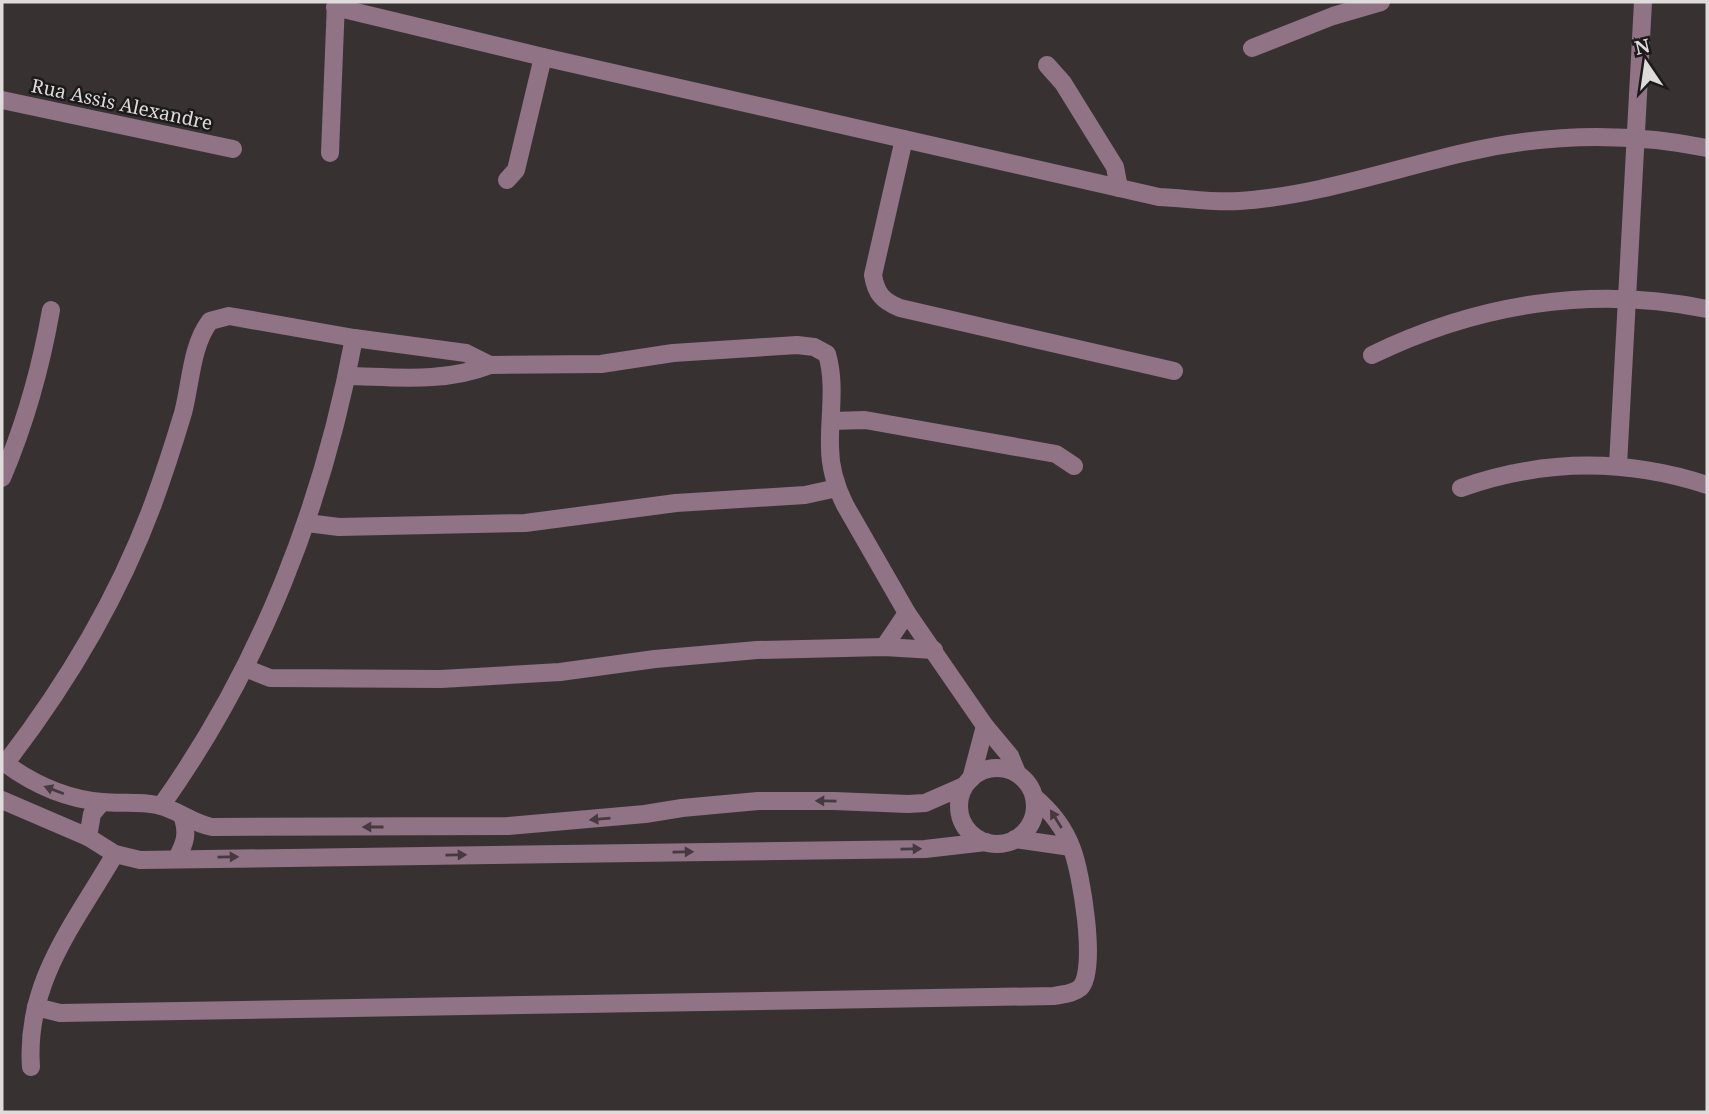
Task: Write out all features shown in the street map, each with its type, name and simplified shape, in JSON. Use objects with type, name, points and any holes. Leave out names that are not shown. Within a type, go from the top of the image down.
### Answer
[{"type":"street","points":[[1252,48],[1333,16],[1381,2]]},
{"type":"street","points":[[1618,465],[1643,2]]},
{"type":"street","points":[[330,153],[335,4],[542,57],[1159,197],[1236,201],[1263,199],[1496,146],[1561,138],[1636,138],[1707,148]]},
{"type":"street","points":[[507,180],[516,170],[542,57]]},
{"type":"street","points":[[1047,65],[1063,83],[1115,167],[1119,188]]},
{"type":"street","name":"Rua Assis Alexandre","points":[[2,100],[233,149]]},
{"type":"street","points":[[904,139],[873,275],[876,290],[886,302],[900,308],[1174,371]]},
{"type":"street","points":[[1372,355],[1430,329],[1491,311],[1554,300],[1627,299],[1707,309]]},
{"type":"street","points":[[2,478],[37,377],[51,310]]},
{"type":"street","points":[[490,365],[466,353],[354,338],[229,316],[210,321],[203,330],[169,457],[135,550],[114,594],[78,657],[4,763],[32,781],[61,793],[102,802],[161,806],[183,818],[212,827],[508,826],[758,801],[821,800],[917,804],[945,796],[988,769],[1007,769],[1017,773]]},
{"type":"street","points":[[161,806],[212,727],[245,668],[275,603],[307,523],[347,376],[354,338]]},
{"type":"street","points":[[2,800],[88,837],[115,854],[141,860],[925,849],[986,842],[996,844],[1015,839],[1023,833],[1034,816],[1034,797],[1030,788],[907,613],[837,488],[830,449],[831,367],[827,354],[814,347],[797,345],[712,349],[601,364],[490,365],[467,374],[439,377],[347,376]]},
{"type":"street","points":[[831,421],[865,420],[1056,454],[1074,466]]},
{"type":"street","points":[[1461,488],[1534,468],[1584,464],[1618,465],[1662,472],[1707,485]]},
{"type":"street","points":[[307,523],[340,527],[525,523],[676,503],[805,495],[837,488]]},
{"type":"street","points":[[884,647],[907,613]]},
{"type":"street","points":[[245,668],[270,678],[441,679],[560,672],[709,653],[884,647],[934,650]]},
{"type":"street","points":[[985,726],[959,805],[963,824],[969,832],[986,842]]},
{"type":"street","points":[[36,1007],[60,1013],[74,1013],[1040,996],[1069,993],[1081,987],[1086,977],[1086,916],[1079,871],[1072,847],[1052,811],[1034,797]]},
{"type":"street","points":[[88,837],[92,814],[102,802]]},
{"type":"street","points":[[177,858],[185,844],[187,831],[183,818]]},
{"type":"street","points":[[1015,839],[1072,847]]},
{"type":"street","points":[[31,1067],[29,1040],[36,1007],[56,951],[115,854]]}]
